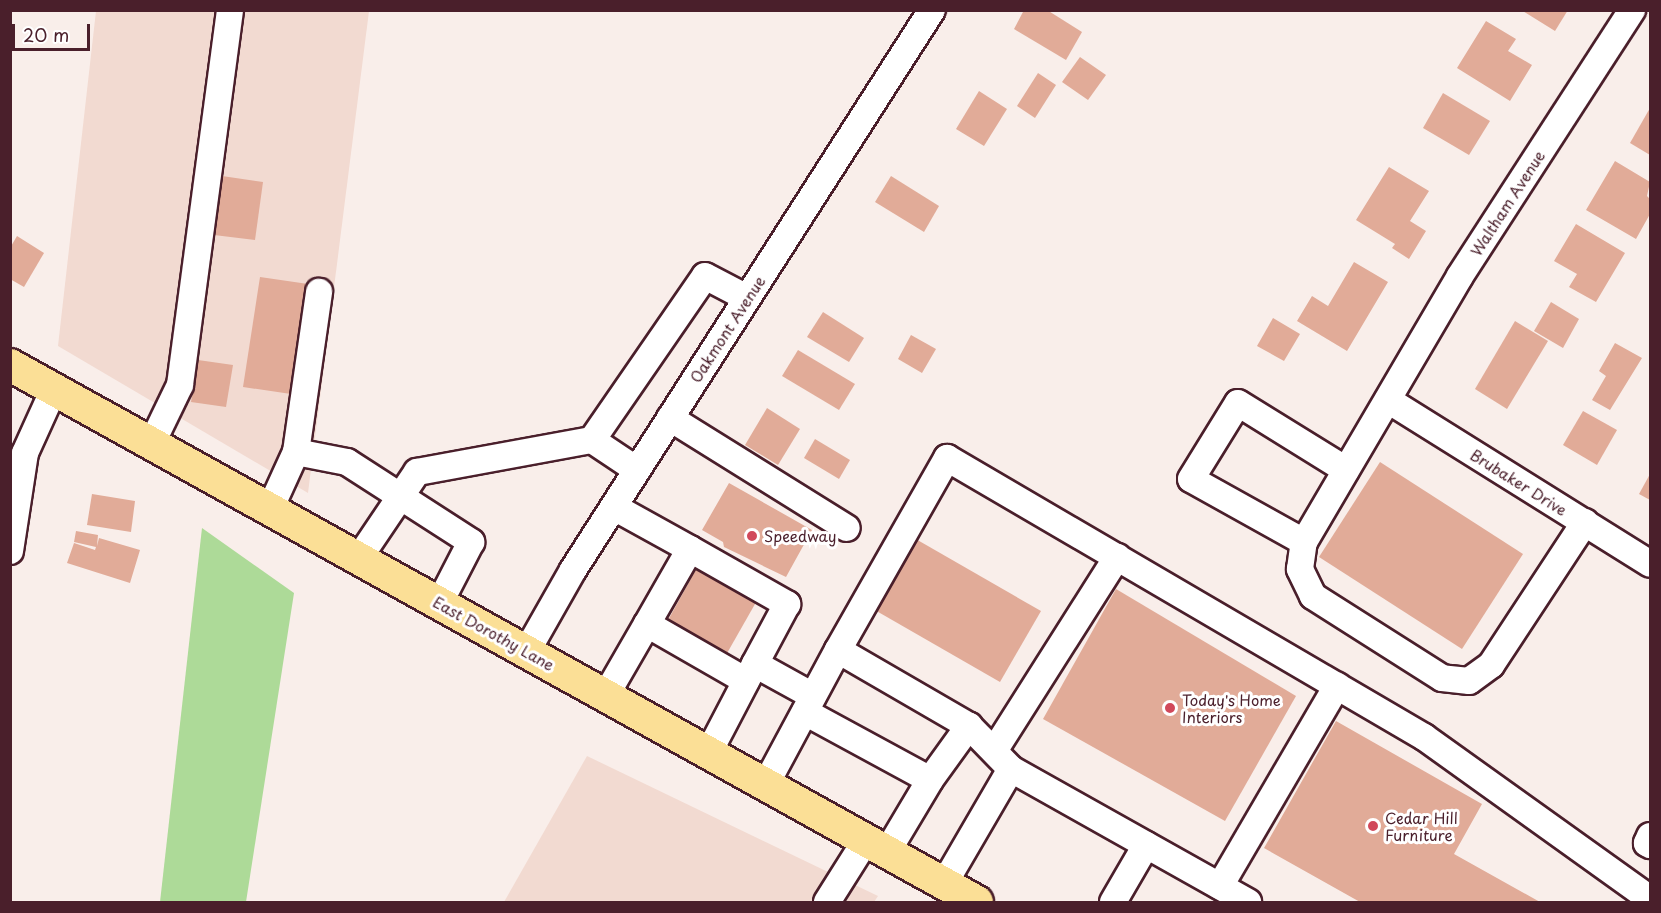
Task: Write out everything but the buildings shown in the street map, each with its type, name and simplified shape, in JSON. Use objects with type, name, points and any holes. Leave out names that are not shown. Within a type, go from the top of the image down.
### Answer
[{"type":"main road","name":"East Dorothy Lane","points":[[10,364],[977,903]]},
{"type":"street","points":[[152,443],[180,385],[230,10]]},
{"type":"street","name":"Oakmont Avenue","points":[[527,651],[637,470],[932,10]]},
{"type":"street","name":"Waltham Avenue","points":[[1304,542],[1460,276],[1632,10]]},
{"type":"street","points":[[1642,10],[1650,16]]},
{"type":"street","points":[[592,440],[705,276],[747,298]]},
{"type":"street","points":[[270,509],[296,452],[319,292]]},
{"type":"street","points":[[10,551],[25,453],[54,389]]},
{"type":"street","name":"Brubaker Drive","points":[[1388,400],[1650,564]]},
{"type":"street","points":[[1346,470],[1238,403],[1191,479],[1304,542],[1300,569],[1313,596],[1442,678],[1470,681],[1491,665],[1585,522]]},
{"type":"street","points":[[670,418],[847,528]]},
{"type":"street","points":[[359,558],[396,497],[417,472],[592,440],[637,470]]},
{"type":"street","points":[[296,452],[347,462],[396,497],[471,542],[440,602]]},
{"type":"street","points":[[766,784],[838,650],[947,458],[1424,737],[1650,899]]},
{"type":"street","points":[[614,507],[787,604],[709,752]]},
{"type":"street","points":[[606,695],[690,549]]},
{"type":"street","points":[[944,884],[1002,760],[1117,557]]},
{"type":"street","points":[[647,624],[751,673],[809,704],[930,780]]},
{"type":"street","points":[[838,650],[969,726],[1002,760],[1248,903]]},
{"type":"street","points":[[1220,886],[1337,686]]},
{"type":"street","points":[[827,903],[930,780],[969,726]]},
{"type":"street","points":[[1650,836],[1647,843],[1650,845]]},
{"type":"street","points":[[1113,903],[1146,845]]},
{"type":"shaded area","points":[[96,11],[369,11],[308,493],[58,346]]},
{"type":"shaded area","points":[[587,756],[878,896],[874,902],[504,902]]},
{"type":"green space","points":[[202,528],[294,593],[246,902],[160,902]]},
{"type":"place","name":"Speedway","points":[[752,536]]},
{"type":"place","name":"Today's Home Interiors","points":[[1170,708]]},
{"type":"place","name":"Cedar Hill Furniture","points":[[1373,826]]}]
